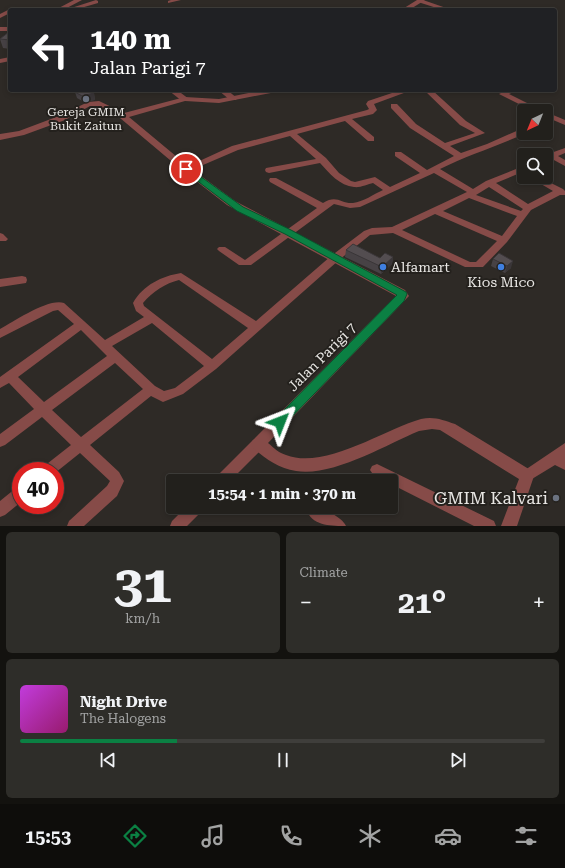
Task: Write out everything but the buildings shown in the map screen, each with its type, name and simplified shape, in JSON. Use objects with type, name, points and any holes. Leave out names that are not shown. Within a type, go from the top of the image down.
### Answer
[{"type":"street","points":[[62,8],[79,0]]},
{"type":"street","points":[[170,2],[178,0]]},
{"type":"street","points":[[407,8],[421,0],[443,8]]},
{"type":"street","points":[[75,8],[96,2]]},
{"type":"street","points":[[175,92],[185,99]]},
{"type":"street","points":[[225,92],[233,98]]},
{"type":"street","points":[[124,116],[185,99],[219,101],[264,92]]},
{"type":"street","points":[[186,169],[226,151],[372,111],[373,109],[370,104],[371,103],[402,92]]},
{"type":"street","points":[[430,92],[464,123],[480,133],[443,146]]},
{"type":"street","points":[[500,92],[524,104]]},
{"type":"street","points":[[503,94],[508,92]]},
{"type":"street","name":"Jalan Parigi 7","points":[[0,138],[21,133],[62,118],[91,103],[106,107],[124,116],[186,169],[231,203],[399,291],[403,296],[258,444]]},
{"type":"street","points":[[394,106],[413,126],[460,156]]},
{"type":"street","points":[[346,118],[371,139]]},
{"type":"street","points":[[554,118],[565,123]]},
{"type":"street","points":[[292,133],[323,160],[336,175],[348,183],[355,185],[375,180],[389,191]]},
{"type":"street","points":[[222,249],[246,263],[333,201],[353,206],[389,191],[460,156],[490,146],[517,134]]},
{"type":"street","points":[[553,155],[565,150]]},
{"type":"street","points":[[398,154],[471,194],[526,212]]},
{"type":"street","points":[[553,158],[565,163]]},
{"type":"street","points":[[269,170],[323,160]]},
{"type":"street","points":[[0,334],[51,307],[58,305],[82,324],[151,389],[163,397],[179,391],[212,366],[335,258],[372,231],[394,230],[435,212],[489,184],[517,172]]},
{"type":"street","points":[[273,180],[323,207]]},
{"type":"street","points":[[489,184],[526,212]]},
{"type":"street","points":[[546,184],[562,193]]},
{"type":"street","points":[[394,230],[474,266],[479,265],[504,240],[526,212],[562,193]]},
{"type":"street","points":[[435,212],[504,240]]},
{"type":"street","points":[[212,366],[140,308],[138,304],[141,298],[163,282],[181,276],[257,328]]},
{"type":"street","points":[[0,283],[22,280]]},
{"type":"street","points":[[104,346],[152,318]]},
{"type":"street","points":[[74,526],[112,491],[117,481],[114,476],[43,410],[3,381],[82,324]]},
{"type":"street","points":[[0,441],[115,356]]},
{"type":"street","points":[[59,462],[151,389]]},
{"type":"street","points":[[228,474],[258,444],[284,462],[303,466],[320,464],[344,456],[412,428],[430,423],[450,428],[527,476]]},
{"type":"street","points":[[509,526],[527,476],[560,461],[565,448]]},
{"type":"street","points":[[377,470],[489,526]]},
{"type":"street","points":[[0,510],[12,500]]},
{"type":"street","points":[[177,526],[189,514]]},
{"type":"street","points":[[317,514],[339,526]]},
{"type":"place","name":"Gereja GMIM Bukit Zaitun","points":[[86,99]]},
{"type":"place","name":"Alfamart","points":[[383,267]]},
{"type":"place","name":"Kios Mico","points":[[501,267]]},
{"type":"place","name":"GMIM Kalvari","points":[[556,498]]},
{"type":"route","points":[[186,169],[240,209],[288,232],[399,291],[403,296],[280,422]]}]
